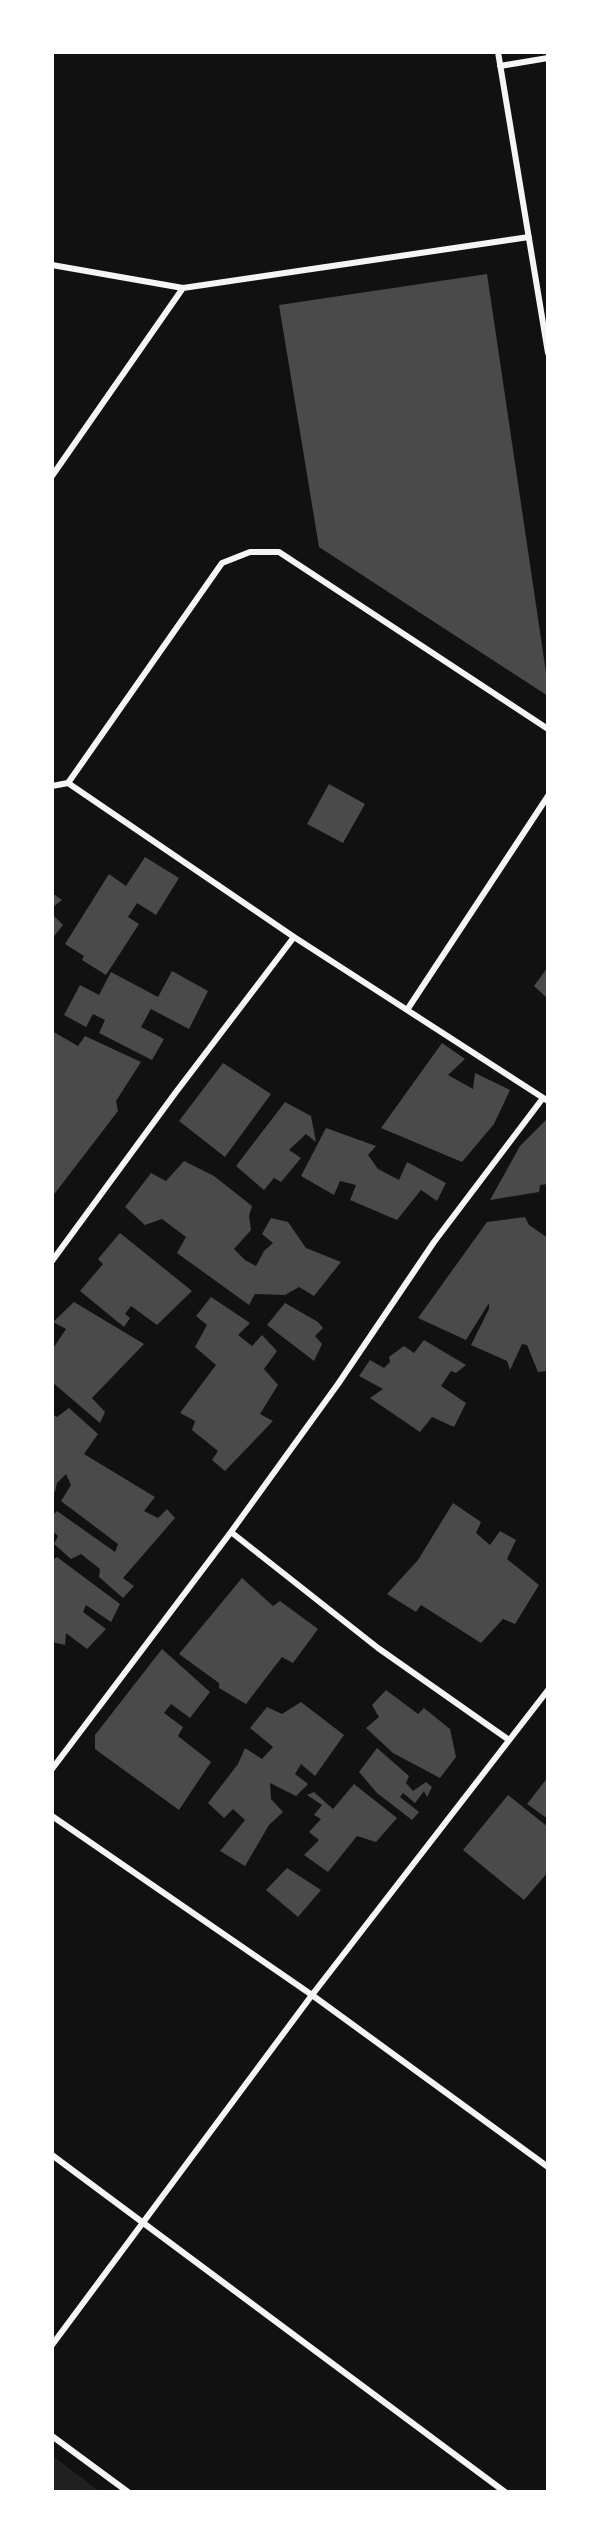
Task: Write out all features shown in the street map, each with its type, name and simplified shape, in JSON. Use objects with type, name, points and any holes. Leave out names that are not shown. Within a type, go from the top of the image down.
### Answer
[{"type":"street","points":[[498,52],[548,353]]},
{"type":"street","points":[[500,66],[548,58]]},
{"type":"street","points":[[52,265],[183,288],[529,237]]},
{"type":"street","points":[[52,476],[183,288]]},
{"type":"street","points":[[52,786],[68,783],[222,563],[250,552],[279,552],[548,729]]},
{"type":"street","points":[[52,1769],[231,1532],[338,1384],[434,1242],[545,1100],[294,937],[68,783]]},
{"type":"street","points":[[406,1010],[548,796]]},
{"type":"street","points":[[52,1261],[294,937]]},
{"type":"street","points":[[231,1532],[378,1648],[509,1740]]},
{"type":"street","points":[[52,2345],[312,1995],[548,1690]]},
{"type":"street","points":[[52,1816],[312,1995],[548,2167]]},
{"type":"street","points":[[52,2155],[506,2492]]},
{"type":"street","points":[[52,2436],[128,2492]]},
{"type":"shaded area","points":[[53,2456],[99,2491],[53,2491]]},
{"type":"building","points":[[487,274],[548,696],[319,547],[279,305]]},
{"type":"building","points":[[329,784],[365,804],[343,843],[307,824]]},
{"type":"building","points":[[145,857],[179,878],[156,915],[137,903],[128,917],[139,924],[106,975],[82,960],[84,956],[65,944],[109,874],[126,886]]},
{"type":"building","points":[[52,893],[62,900],[52,908]]},
{"type":"building","points":[[52,914],[63,925],[52,939]]},
{"type":"building","points":[[548,967],[548,999],[534,986]]},
{"type":"building","points":[[172,971],[208,991],[189,1029],[151,1009],[141,1027],[164,1039],[152,1060],[99,1033],[105,1020],[93,1014],[86,1027],[64,1015],[80,985],[99,995],[111,972],[158,997]]},
{"type":"building","points":[[52,1031],[78,1046],[85,1036],[141,1062],[116,1101],[118,1111],[52,1197]]},
{"type":"building","points":[[442,1043],[465,1059],[448,1075],[473,1089],[475,1073],[510,1090],[494,1124],[462,1162],[381,1128]]},
{"type":"building","points":[[223,1063],[271,1094],[225,1157],[179,1121]]},
{"type":"building","points":[[285,1102],[311,1116],[316,1142],[306,1134],[289,1150],[301,1158],[281,1182],[274,1178],[264,1190],[236,1166]]},
{"type":"building","points":[[548,1118],[548,1184],[540,1185],[539,1192],[490,1200],[520,1146]]},
{"type":"building","points":[[326,1128],[376,1146],[368,1155],[378,1169],[399,1180],[407,1162],[446,1183],[437,1201],[421,1190],[397,1220],[350,1200],[356,1185],[340,1181],[334,1195],[301,1176]]},
{"type":"building","points":[[184,1161],[214,1176],[252,1206],[249,1216],[251,1230],[234,1249],[245,1260],[256,1266],[264,1251],[273,1243],[262,1234],[271,1218],[288,1222],[306,1248],[341,1262],[314,1296],[299,1287],[285,1295],[255,1294],[249,1305],[177,1253],[186,1237],[162,1219],[145,1225],[125,1207],[151,1173],[166,1181]]},
{"type":"building","points":[[525,1217],[529,1225],[548,1238],[548,1371],[538,1372],[527,1345],[522,1344],[510,1370],[507,1361],[471,1345],[489,1309],[489,1303],[466,1340],[418,1318],[487,1222]]},
{"type":"building","points":[[120,1233],[192,1291],[157,1325],[131,1306],[125,1314],[130,1318],[124,1327],[80,1291],[103,1264],[98,1259]]},
{"type":"building","points":[[211,1297],[250,1323],[238,1335],[252,1346],[262,1335],[277,1351],[264,1369],[278,1385],[260,1414],[273,1421],[225,1471],[212,1460],[218,1451],[192,1430],[195,1421],[180,1413],[216,1365],[195,1347],[207,1325],[196,1316]]},
{"type":"building","points":[[74,1302],[144,1344],[92,1398],[105,1412],[100,1423],[52,1382],[52,1350],[66,1329],[53,1322]]},
{"type":"building","points":[[285,1303],[318,1322],[323,1328],[315,1336],[322,1344],[314,1361],[267,1325]]},
{"type":"building","points":[[424,1340],[466,1365],[456,1373],[451,1371],[441,1386],[466,1403],[454,1427],[432,1417],[420,1432],[370,1398],[383,1389],[359,1376],[370,1360],[384,1368],[390,1362],[389,1357],[404,1346],[414,1353]]},
{"type":"building","points":[[69,1408],[98,1434],[84,1454],[155,1497],[144,1511],[158,1518],[167,1509],[175,1518],[123,1578],[134,1586],[123,1598],[99,1577],[100,1569],[81,1554],[71,1559],[54,1544],[58,1536],[52,1531],[52,1516],[57,1511],[115,1552],[118,1544],[61,1501],[71,1485],[66,1474],[57,1483],[55,1492],[52,1491],[52,1414],[57,1417]]},
{"type":"building","points":[[453,1503],[481,1522],[476,1533],[490,1545],[500,1531],[516,1540],[507,1559],[539,1585],[515,1624],[503,1619],[481,1643],[421,1605],[416,1612],[387,1594],[418,1560]]},
{"type":"building","points":[[57,1557],[120,1604],[111,1622],[86,1605],[83,1612],[106,1629],[87,1649],[66,1633],[65,1645],[52,1642],[52,1560]]},
{"type":"building","points":[[242,1578],[273,1606],[280,1601],[318,1629],[293,1663],[282,1657],[246,1704],[219,1688],[219,1683],[179,1654]]},
{"type":"building","points":[[162,1649],[210,1692],[190,1718],[171,1704],[164,1713],[183,1727],[178,1736],[211,1762],[179,1810],[95,1749],[95,1735]]},
{"type":"building","points":[[386,1690],[418,1714],[424,1708],[450,1729],[456,1757],[440,1778],[393,1753],[366,1728],[379,1717],[372,1705]]},
{"type":"building","points":[[301,1702],[344,1735],[315,1776],[301,1764],[295,1774],[308,1784],[296,1796],[270,1783],[271,1799],[283,1812],[269,1825],[245,1866],[220,1851],[245,1820],[233,1809],[224,1818],[208,1803],[238,1764],[245,1748],[262,1759],[273,1747],[250,1728],[267,1707],[282,1714]]},
{"type":"building","points":[[377,1748],[409,1776],[406,1783],[413,1791],[426,1782],[432,1787],[427,1797],[424,1791],[415,1803],[403,1793],[400,1797],[419,1812],[412,1820],[377,1793],[359,1772]]},
{"type":"building","points":[[548,1777],[548,1819],[527,1804]]},
{"type":"building","points":[[354,1784],[397,1818],[376,1842],[357,1836],[328,1872],[304,1855],[319,1840],[309,1832],[321,1819],[314,1815],[322,1805],[307,1795],[314,1792],[333,1809]]},
{"type":"building","points":[[508,1795],[548,1827],[548,1872],[524,1900],[463,1850]]},
{"type":"building","points":[[287,1868],[321,1890],[298,1917],[266,1890]]}]
